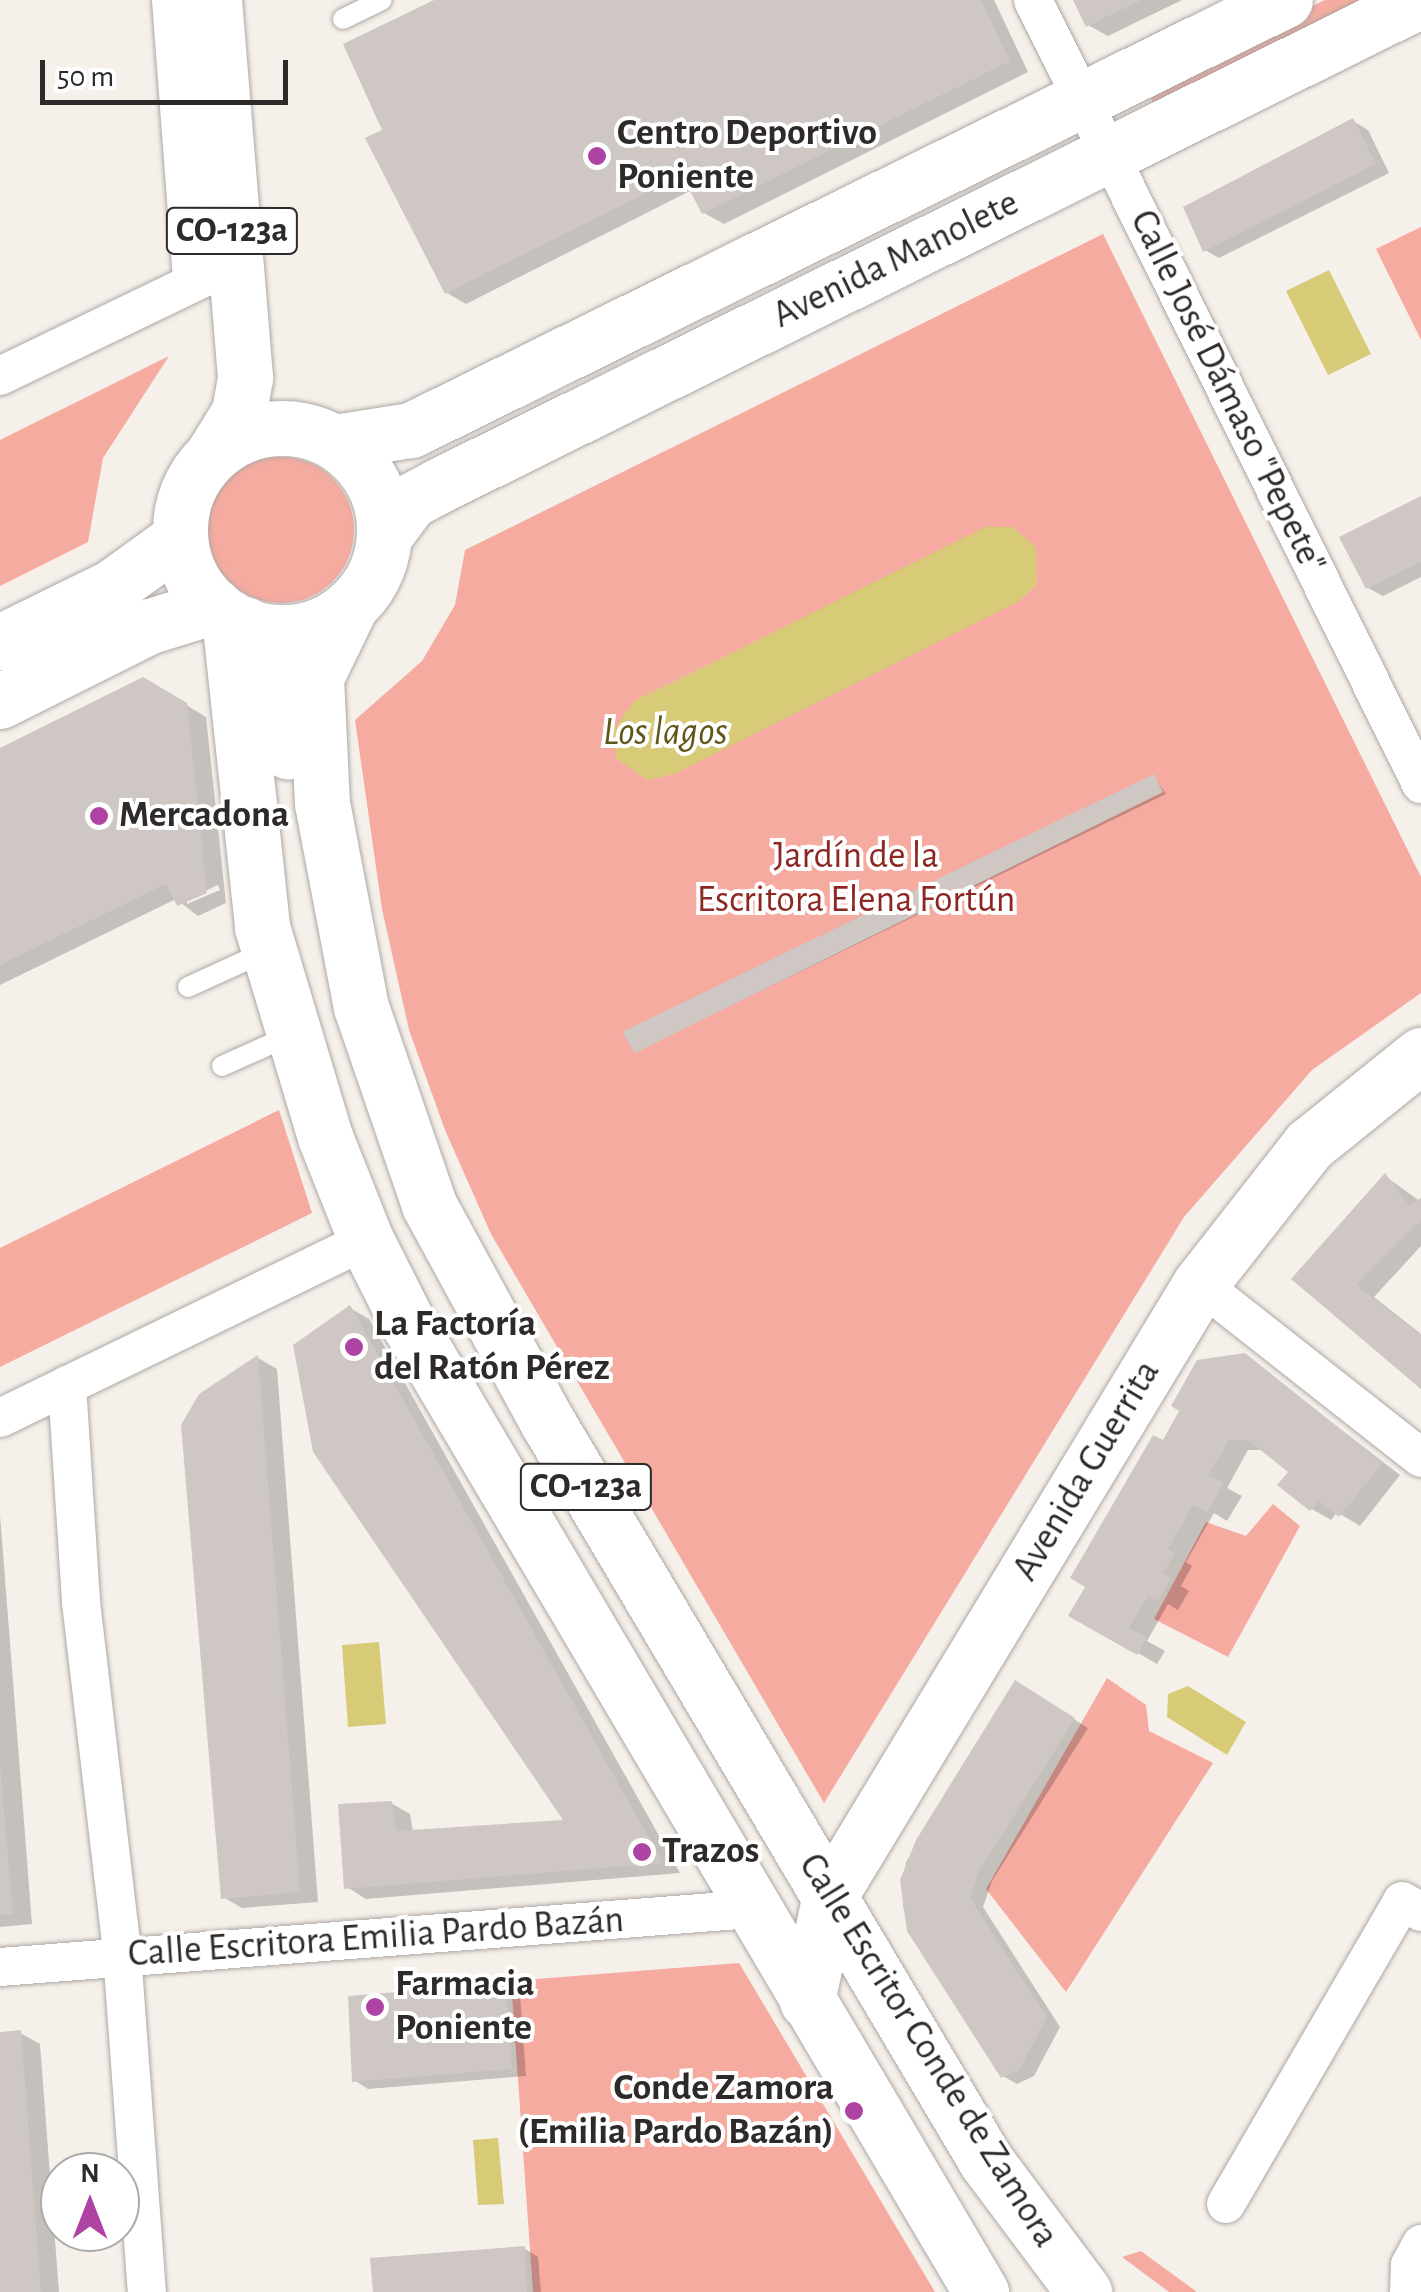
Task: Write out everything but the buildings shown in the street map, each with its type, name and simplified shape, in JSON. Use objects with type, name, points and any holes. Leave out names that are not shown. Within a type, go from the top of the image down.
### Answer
[{"type":"main road","name":"CO-123a","points":[[213,454],[238,412],[244,377],[213,273],[214,0]]},
{"type":"main road","name":"CO-123a","points":[[251,0],[278,361],[324,437]]},
{"type":"main road","name":"Avenida Manolete","points":[[324,437],[411,430],[1284,0]]},
{"type":"main road","name":"Avenida Manolete","points":[[384,534],[410,500],[1421,0]]},
{"type":"main road","points":[[0,701],[150,626],[230,616],[301,630],[351,605],[374,573],[384,534],[372,481],[324,437],[260,430],[213,454],[188,492],[180,538],[198,587],[230,616]]},
{"type":"main road","points":[[0,642],[112,587],[180,538]]},
{"type":"main road","name":"Calle Escritor Conde de Zamora","points":[[351,605],[316,677],[319,772],[345,945],[402,1139],[446,1241],[502,1345],[994,2226],[1046,2292]]},
{"type":"main road","name":"Calle Escritor Conde de Zamora","points":[[230,616],[248,821],[268,950],[291,1034],[366,1240],[408,1323],[981,2292]]},
{"type":"main road","name":"Calle Escritor Conde de Zamora","points":[[230,616],[279,682],[314,944],[350,1079],[403,1214],[492,1386],[824,1916],[995,2176],[1084,2292]]},
{"type":"main road","name":"Avenida Guerrita","points":[[824,1916],[1200,1284],[1308,1145],[1378,1083],[1421,1054]]},
{"type":"main road","points":[[807,2001],[824,1916]]},
{"type":"street","points":[[0,376],[213,273],[170,0]]},
{"type":"street","name":"Calle José Dámaso \"Pepete\"","points":[[1033,0],[1421,784]]},
{"type":"street","points":[[0,1418],[366,1240]]},
{"type":"street","points":[[1200,1284],[1421,1458]]},
{"type":"street","points":[[67,1385],[81,1602],[122,1958],[147,2292]]},
{"type":"street","points":[[1226,2204],[1402,1902],[1421,1912]]},
{"type":"street","name":"Calle Escritora Emilia Pardo Bazán","points":[[0,1967],[752,1908]]},
{"type":"street","points":[[1410,2292],[1410,2265],[1421,2244]]},
{"type":"lane","points":[[343,19],[382,0]]},
{"type":"lane","points":[[188,988],[268,950]]},
{"type":"lane","points":[[222,1066],[291,1034]]},
{"type":"green space","points":[[1325,0],[1375,0],[1156,108],[1146,88]]},
{"type":"green space","points":[[1421,227],[1421,340],[1376,249]]},
{"type":"green space","name":"Jardín de la Escritora Elena Fortún","points":[[1103,234],[1421,877],[1421,993],[1312,1070],[1184,1217],[824,1803],[491,1234],[445,1130],[409,1030],[382,909],[355,720],[422,661],[455,605],[465,550]]},
{"type":"green space","points":[[169,356],[103,458],[88,542],[0,586],[0,440]]},
{"type":"green space","points":[[281,457],[309,463],[332,479],[348,502],[354,530],[348,558],[332,581],[309,597],[281,603],[253,597],[230,581],[214,558],[208,530],[214,502],[230,479],[253,463]]},
{"type":"green space","points":[[279,1110],[312,1213],[0,1367],[0,1248]]},
{"type":"green space","points":[[1273,1504],[1300,1526],[1228,1657],[1154,1619],[1206,1522],[1246,1536]]},
{"type":"green space","points":[[1107,1678],[1146,1705],[1149,1731],[1213,1763],[1066,1992],[986,1889]]},
{"type":"green space","points":[[739,1963],[935,2292],[533,2292],[511,1981]]},
{"type":"green space","points":[[1141,2251],[1197,2292],[1169,2292],[1122,2257]]},
{"type":"water","points":[[1329,270],[1371,354],[1328,375],[1286,291]]},
{"type":"water","name":"Los lagos","points":[[986,527],[1012,527],[1036,547],[1037,584],[1019,601],[674,774],[648,780],[617,759],[613,731],[634,701]]},
{"type":"water","points":[[379,1642],[386,1724],[348,1727],[342,1645]]},
{"type":"water","points":[[1188,1686],[1246,1722],[1227,1755],[1167,1717],[1168,1694]]},
{"type":"water","points":[[498,2138],[504,2204],[478,2205],[473,2140]]},
{"type":"place","name":"Centro Deportivo Poniente","points":[[597,156]]},
{"type":"place","name":"Mercadona","points":[[99,816]]},
{"type":"place","name":"La Factoría del Ratón Pérez","points":[[354,1347]]},
{"type":"place","name":"Trazos","points":[[642,1852]]},
{"type":"place","name":"Farmacia Poniente","points":[[375,2007]]},
{"type":"place","name":"Conde Zamora (Emilia Pardo Bazán)","points":[[854,2111]]}]
